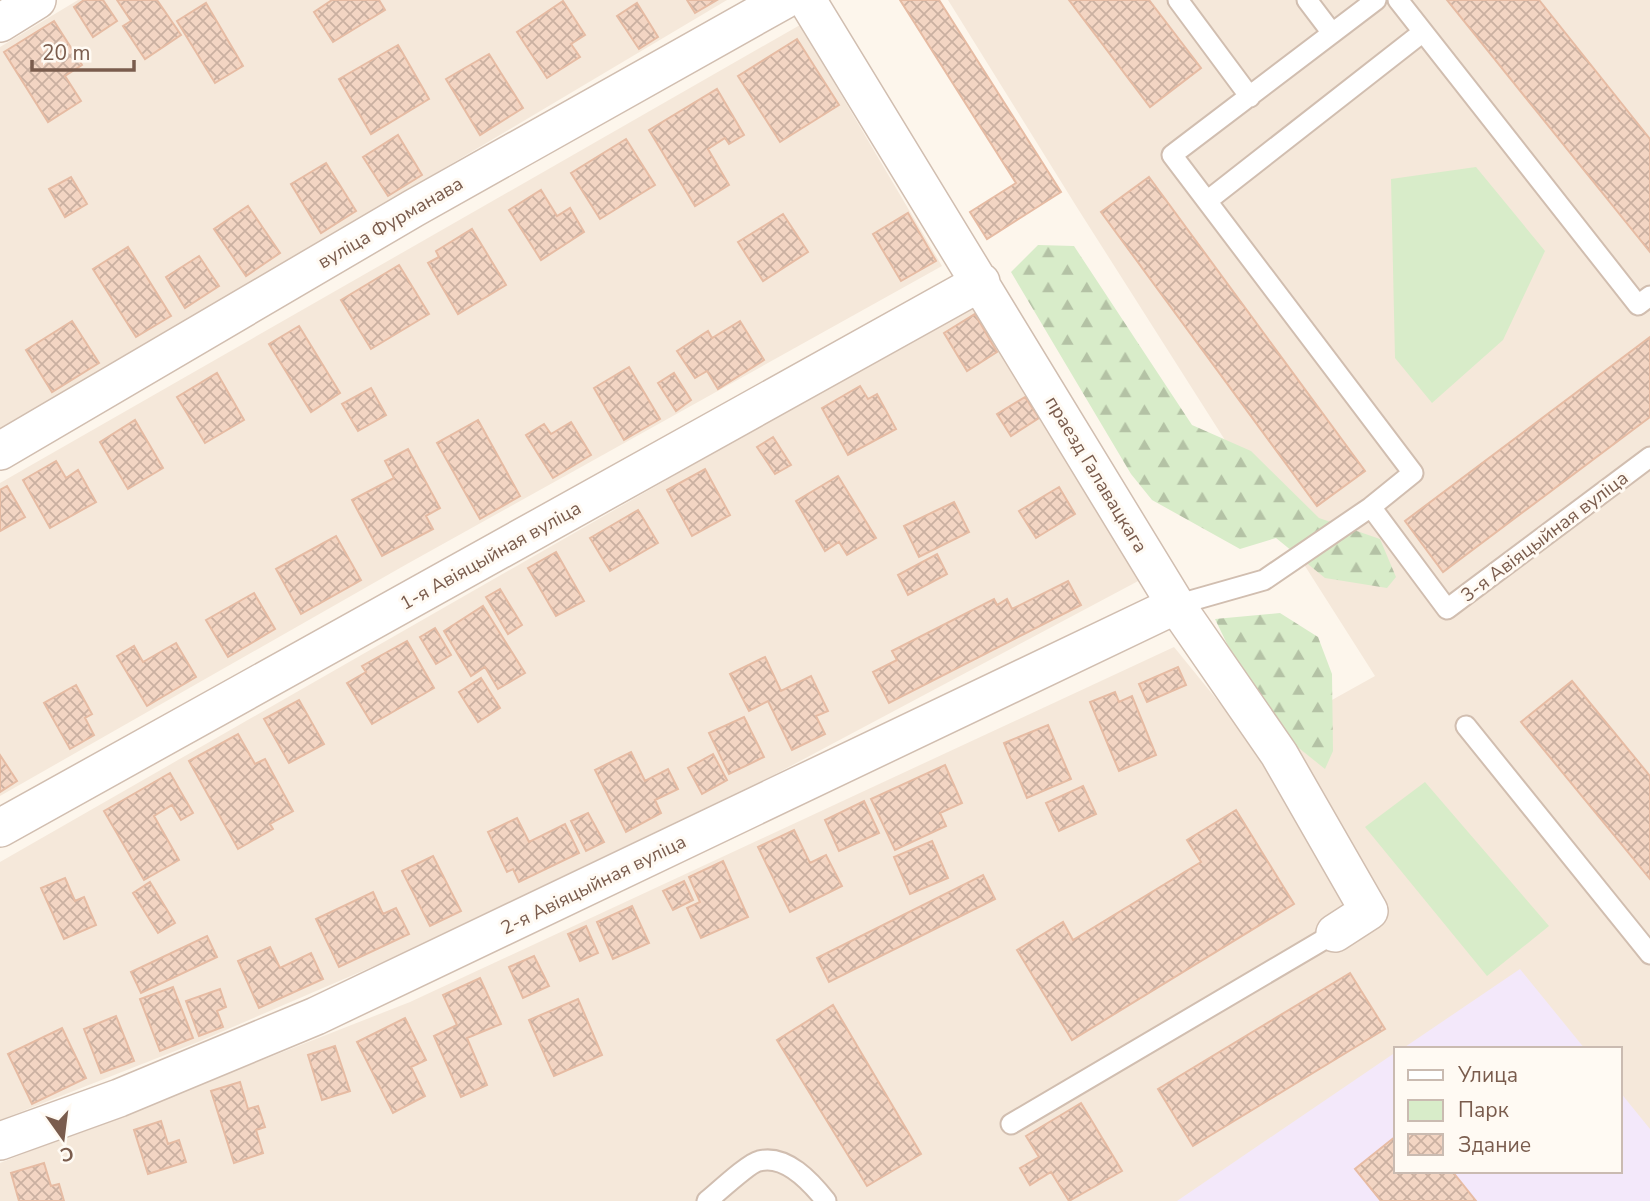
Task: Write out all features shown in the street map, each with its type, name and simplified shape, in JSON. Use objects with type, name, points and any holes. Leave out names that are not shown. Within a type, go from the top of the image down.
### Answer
[{"type":"street","points":[[0,23],[37,0]]},
{"type":"street","name":"вуліца Фурманава","points":[[0,451],[414,208],[784,0]]},
{"type":"street","name":"праезд Галавацкага","points":[[807,0],[1177,605],[1279,754],[1369,911],[1335,933]]},
{"type":"street","name":"1-я Авіяцыйная вуліца","points":[[0,828],[981,282]]},
{"type":"street","name":"2-я Авіяцыйная вуліца","points":[[0,1141],[119,1098],[316,1016],[1177,605]]},
{"type":"lane","points":[[1178,0],[1250,97]]},
{"type":"lane","points":[[1307,0],[1332,33]]},
{"type":"lane","points":[[1177,605],[1264,580],[1371,508],[1413,473],[1172,155],[1376,0]]},
{"type":"lane","points":[[1398,0],[1639,305],[1650,296]]},
{"type":"lane","points":[[1207,201],[1423,32]]},
{"type":"lane","name":"3-я Авіяцыйная вуліца","points":[[1371,508],[1447,609],[1650,457]]},
{"type":"lane","points":[[1466,726],[1650,954]]},
{"type":"lane","points":[[1011,1124],[1335,933]]},
{"type":"lane","points":[[707,1201],[757,1161],[778,1161],[811,1182],[826,1201]]},
{"type":"shaded area","points":[[78,0],[727,0],[0,432],[0,47]]},
{"type":"shaded area","points":[[948,0],[1650,0],[1650,1201],[0,1201],[0,1163],[410,1002],[1174,647],[1253,744],[1375,676]]},
{"type":"shaded area","points":[[800,25],[942,266],[407,564],[0,796],[0,483]]},
{"type":"shaded area","points":[[972,305],[1142,579],[770,777],[388,960],[198,1042],[0,1120],[0,862]]},
{"type":"shaded area","points":[[1520,969],[1583,1047],[1405,1047]]},
{"type":"shaded area","points":[[1394,1053],[1394,1173],[1622,1173],[1622,1094],[1650,1129],[1650,1201],[1177,1201]]},
{"type":"green space","points":[[1476,167],[1545,251],[1503,340],[1432,403],[1395,358],[1391,179]]},
{"type":"green space","points":[[1038,245],[1074,246],[1192,425],[1251,451],[1319,518],[1380,539],[1396,577],[1387,588],[1325,578],[1276,538],[1240,549],[1152,500],[1131,474],[1011,272]]},
{"type":"green space","points":[[1280,613],[1318,637],[1332,674],[1333,751],[1325,769],[1285,737],[1229,648],[1215,619]]},
{"type":"green space","points":[[1425,782],[1549,926],[1487,976],[1365,827]]},
{"type":"building","points":[[84,0],[103,0],[117,21],[93,37],[74,7]]},
{"type":"building","points":[[117,0],[157,0],[181,35],[145,59],[123,26],[131,21]]},
{"type":"building","points":[[332,0],[379,0],[385,10],[333,42],[314,12]]},
{"type":"building","points":[[687,0],[717,0],[695,13]]},
{"type":"building","points":[[900,0],[939,0],[1061,192],[987,239],[970,212],[1016,183]]},
{"type":"building","points":[[1069,0],[1149,0],[1201,68],[1150,107]]},
{"type":"building","points":[[1447,0],[1539,0],[1650,139],[1650,252]]},
{"type":"building","points":[[563,1],[585,35],[571,44],[580,57],[547,78],[517,32]]},
{"type":"building","points":[[206,3],[243,66],[215,83],[177,21]]},
{"type":"building","points":[[637,3],[658,37],[639,49],[617,16]]},
{"type":"building","points":[[54,21],[82,65],[65,76],[81,101],[48,122],[4,52]]},
{"type":"building","points":[[797,39],[839,105],[780,142],[738,76]]},
{"type":"building","points":[[398,45],[429,99],[371,134],[339,79]]},
{"type":"building","points":[[489,54],[523,108],[480,135],[446,79]]},
{"type":"building","points":[[717,89],[744,135],[729,144],[725,138],[708,149],[729,185],[695,206],[649,130]]},
{"type":"building","points":[[398,135],[422,175],[388,196],[363,157]]},
{"type":"building","points":[[626,139],[655,185],[600,219],[571,173]]},
{"type":"building","points":[[326,163],[356,211],[321,233],[291,184]]},
{"type":"building","points":[[71,177],[87,204],[65,217],[49,189]]},
{"type":"building","points":[[1149,177],[1365,471],[1317,506],[1101,212]]},
{"type":"building","points":[[541,190],[557,216],[570,208],[584,232],[541,260],[509,210]]},
{"type":"building","points":[[248,206],[280,253],[246,276],[214,229]]},
{"type":"building","points":[[908,213],[936,261],[901,281],[873,234]]},
{"type":"building","points":[[783,214],[808,252],[763,281],[738,242]]},
{"type":"building","points":[[472,229],[506,285],[458,314],[428,263],[439,257],[436,251]]},
{"type":"building","points":[[128,247],[171,316],[136,337],[93,269]]},
{"type":"building","points":[[199,256],[219,286],[185,308],[166,277]]},
{"type":"building","points":[[399,265],[429,314],[371,349],[341,300]]},
{"type":"building","points":[[975,314],[997,352],[967,371],[944,333]]},
{"type":"building","points":[[72,321],[99,363],[52,392],[26,350]]},
{"type":"building","points":[[740,321],[764,360],[718,389],[707,371],[695,378],[677,351],[708,331],[712,338]]},
{"type":"building","points":[[299,326],[340,393],[311,412],[269,344]]},
{"type":"building","points":[[1650,337],[1650,417],[1443,572],[1405,521]]},
{"type":"building","points":[[629,367],[660,419],[624,440],[594,388]]},
{"type":"building","points":[[217,373],[244,420],[205,443],[177,397]]},
{"type":"building","points":[[674,373],[691,400],[676,411],[658,383]]},
{"type":"building","points":[[860,386],[868,399],[877,394],[896,429],[848,455],[822,408]]},
{"type":"building","points":[[371,388],[386,415],[358,431],[342,404]]},
{"type":"building","points":[[1025,397],[1039,418],[1011,436],[997,414]]},
{"type":"building","points":[[135,420],[163,468],[128,489],[100,442]]},
{"type":"building","points":[[478,420],[520,496],[480,519],[437,443]]},
{"type":"building","points":[[571,422],[591,455],[553,478],[526,435],[544,424],[551,434]]},
{"type":"building","points":[[773,437],[791,465],[775,474],[757,447]]},
{"type":"building","points":[[408,449],[440,508],[426,516],[433,529],[382,556],[352,500],[394,478],[385,461]]},
{"type":"building","points":[[56,461],[66,478],[78,470],[96,502],[50,528],[23,480]]},
{"type":"building","points":[[705,469],[730,515],[692,536],[667,490]]},
{"type":"building","points":[[838,476],[876,538],[847,555],[839,542],[825,551],[796,501]]},
{"type":"building","points":[[7,486],[25,517],[0,531],[0,490]]},
{"type":"building","points":[[1059,487],[1075,514],[1036,538],[1019,511]]},
{"type":"building","points":[[954,502],[969,532],[919,557],[904,526]]},
{"type":"building","points":[[638,510],[658,543],[610,571],[590,538]]},
{"type":"building","points":[[336,536],[361,580],[301,614],[276,569]]},
{"type":"building","points":[[556,552],[584,601],[556,616],[528,568]]},
{"type":"building","points":[[937,554],[947,574],[908,595],[898,575]]},
{"type":"building","points":[[1068,581],[1081,605],[889,703],[873,672],[897,660],[892,651],[994,599],[997,605],[1007,599],[1012,609]]},
{"type":"building","points":[[500,589],[522,625],[508,634],[486,597]]},
{"type":"building","points":[[254,593],[275,629],[228,657],[206,620]]},
{"type":"building","points":[[483,606],[525,673],[498,689],[485,667],[471,676],[444,631]]},
{"type":"building","points":[[435,628],[451,655],[436,664],[420,637]]},
{"type":"building","points":[[407,641],[434,688],[372,724],[347,683],[366,672],[362,666]]},
{"type":"building","points":[[176,643],[196,677],[147,706],[117,656],[134,646],[143,662]]},
{"type":"building","points":[[765,657],[781,691],[811,676],[828,711],[816,716],[825,734],[792,750],[768,701],[749,711],[730,674]]},
{"type":"building","points":[[1178,667],[1186,685],[1147,702],[1139,684]]},
{"type":"building","points":[[481,678],[500,708],[478,722],[459,692]]},
{"type":"building","points":[[1572,681],[1650,776],[1650,879],[1521,722]]},
{"type":"building","points":[[76,685],[92,714],[85,718],[94,735],[70,749],[44,703]]},
{"type":"building","points":[[1115,692],[1119,702],[1132,696],[1156,755],[1119,771],[1090,702]]},
{"type":"building","points":[[299,700],[324,744],[289,763],[264,719]]},
{"type":"building","points":[[744,717],[764,757],[729,774],[709,733]]},
{"type":"building","points":[[1048,725],[1071,779],[1027,798],[1004,743]]},
{"type":"building","points":[[238,734],[255,764],[265,759],[293,811],[270,824],[273,829],[238,849],[189,761]]},
{"type":"building","points":[[631,752],[645,781],[668,769],[678,789],[655,800],[661,813],[626,832],[595,770]]},
{"type":"building","points":[[713,754],[727,780],[702,794],[688,768]]},
{"type":"building","points":[[0,755],[17,781],[0,792]]},
{"type":"building","points":[[945,765],[962,803],[940,813],[946,826],[895,850],[871,799]]},
{"type":"building","points":[[170,773],[193,813],[181,820],[172,805],[154,816],[179,860],[144,880],[104,811]]},
{"type":"building","points":[[1083,786],[1096,814],[1059,831],[1046,803]]},
{"type":"building","points":[[864,801],[879,833],[839,851],[825,820]]},
{"type":"building","points":[[1236,810],[1294,904],[1072,1040],[1017,950],[1063,922],[1073,940],[1201,862],[1187,840]]},
{"type":"building","points":[[588,813],[604,842],[586,851],[571,821]]},
{"type":"building","points":[[517,818],[529,842],[565,824],[579,853],[519,882],[513,869],[507,872],[488,832]]},
{"type":"building","points":[[794,830],[810,863],[826,855],[842,886],[790,912],[758,847]]},
{"type":"building","points":[[932,841],[948,878],[910,894],[894,857]]},
{"type":"building","points":[[433,856],[461,911],[430,926],[402,871]]},
{"type":"building","points":[[723,861],[748,917],[701,938],[687,908],[700,902],[689,877]]},
{"type":"building","points":[[983,875],[995,899],[829,982],[817,958]]},
{"type":"building","points":[[65,878],[75,901],[84,897],[96,925],[64,939],[41,888]]},
{"type":"building","points":[[684,881],[693,900],[673,910],[663,891]]},
{"type":"building","points":[[150,882],[175,923],[158,933],[133,893]]},
{"type":"building","points":[[373,892],[383,914],[396,908],[409,934],[339,967],[316,919]]},
{"type":"building","points":[[632,906],[649,943],[613,959],[597,922]]},
{"type":"building","points":[[586,926],[598,953],[580,961],[568,934]]},
{"type":"building","points":[[207,936],[217,957],[141,993],[131,972]]},
{"type":"building","points":[[270,947],[280,968],[311,953],[323,979],[259,1008],[238,961]]},
{"type":"building","points":[[534,956],[549,986],[523,998],[509,967]]},
{"type":"building","points":[[1350,973],[1385,1029],[1193,1146],[1158,1089]]},
{"type":"building","points":[[480,978],[501,1024],[467,1038],[487,1085],[461,1097],[434,1036],[457,1025],[443,995]]},
{"type":"building","points":[[173,987],[193,1038],[160,1051],[140,999]]},
{"type":"building","points":[[220,989],[226,1007],[217,1011],[223,1027],[199,1036],[186,1001]]},
{"type":"building","points":[[578,999],[602,1055],[554,1076],[529,1020]]},
{"type":"building","points":[[833,1005],[921,1154],[867,1186],[777,1040]]},
{"type":"building","points":[[116,1016],[134,1061],[101,1073],[84,1029]]},
{"type":"building","points":[[405,1018],[426,1060],[411,1067],[425,1096],[393,1113],[357,1042]]},
{"type":"building","points":[[62,1028],[86,1078],[32,1104],[8,1054]]},
{"type":"building","points":[[335,1046],[350,1091],[322,1100],[308,1055]]},
{"type":"building","points":[[240,1082],[248,1109],[258,1106],[265,1127],[256,1130],[263,1153],[234,1163],[211,1091]]},
{"type":"building","points":[[1081,1103],[1122,1171],[1069,1201],[1051,1172],[1030,1185],[1020,1168],[1039,1157],[1026,1136]]},
{"type":"building","points":[[161,1121],[168,1144],[179,1140],[186,1162],[148,1174],[134,1130]]},
{"type":"building","points":[[1394,1138],[1394,1173],[1454,1173],[1476,1201],[1381,1201],[1355,1169]]},
{"type":"building","points":[[44,1163],[51,1186],[59,1184],[64,1201],[19,1201],[11,1173]]}]
